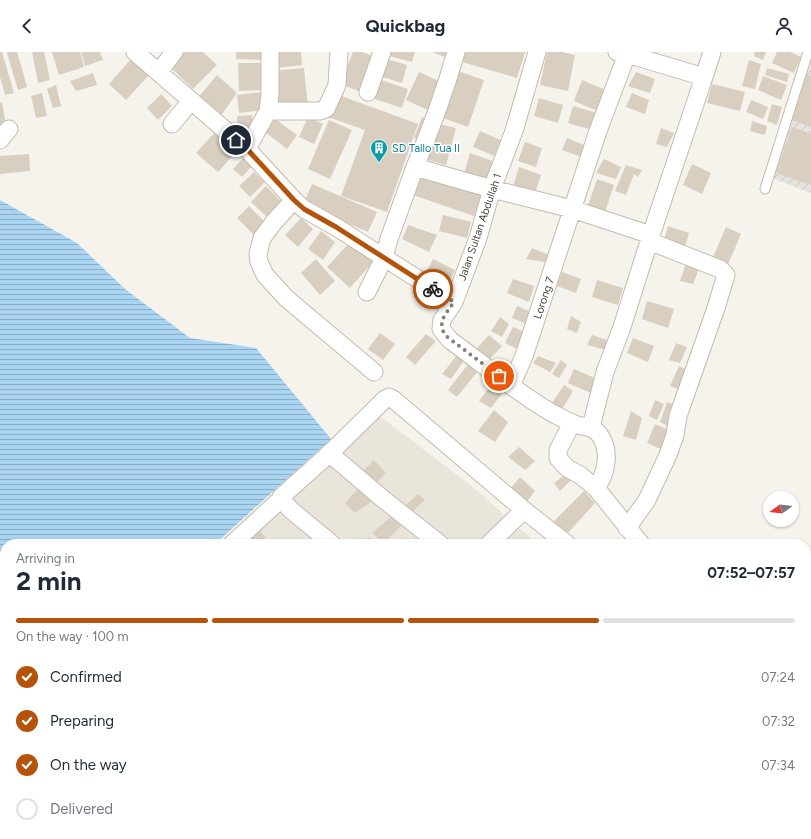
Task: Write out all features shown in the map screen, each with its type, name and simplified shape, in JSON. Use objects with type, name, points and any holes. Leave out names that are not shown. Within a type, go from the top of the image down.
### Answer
[{"type":"street","points":[[135,52],[247,149],[304,209],[336,227],[454,302]]},
{"type":"street","points":[[159,72],[174,52]]},
{"type":"street","points":[[247,149],[268,111],[270,94],[270,52]]},
{"type":"street","points":[[268,111],[319,111],[326,109],[338,80],[340,52]]},
{"type":"street","points":[[368,92],[382,52]]},
{"type":"street","points":[[367,292],[384,258],[389,239],[415,167],[427,140],[444,93],[456,52]]},
{"type":"street","name":"Jalan Sultan Abdullah 1","points":[[537,52],[514,131],[492,189],[478,238],[454,302],[442,320],[441,326],[443,332],[450,340],[532,401],[572,423],[591,427]]},
{"type":"street","points":[[600,494],[601,481],[605,472],[606,450],[599,434],[591,427],[605,372],[622,327],[712,52]]},
{"type":"street","points":[[624,53],[704,77]]},
{"type":"street","name":"Lorong 7","points":[[511,386],[524,356],[540,311],[624,53]]},
{"type":"street","points":[[172,124],[191,101]]},
{"type":"street","points":[[415,167],[492,189],[572,209],[650,238],[720,269],[726,275],[678,416],[675,435],[668,455],[647,500],[627,528]]},
{"type":"street","points":[[294,200],[262,238],[258,254],[259,262],[265,275],[286,298],[374,372]]},
{"type":"street","points":[[237,539],[385,399],[391,397],[524,510],[561,539]]},
{"type":"street","points":[[572,423],[558,450],[558,458],[567,468],[580,475],[600,494],[637,539]]},
{"type":"street","points":[[329,453],[383,499],[434,539]]},
{"type":"street","points":[[281,499],[291,510],[326,539]]},
{"type":"street","points":[[494,539],[524,510]]},
{"type":"lane","points":[[765,189],[808,64],[808,52]]},
{"type":"shaded area","points":[[811,52],[811,193],[769,177]]},
{"type":"shaded area","points":[[374,412],[469,484],[532,539],[238,539]]},
{"type":"water","points":[[0,200],[77,243],[125,289],[190,338],[256,348],[331,439],[221,539],[0,539]]},
{"type":"building","points":[[0,52],[2,52],[14,93],[5,95],[0,77]]},
{"type":"building","points":[[17,52],[27,87],[18,90],[7,53]]},
{"type":"building","points":[[32,52],[44,52],[50,80],[38,83]]},
{"type":"building","points":[[52,52],[80,52],[84,67],[59,75]]},
{"type":"building","points":[[81,52],[100,52],[103,60],[85,66]]},
{"type":"building","points":[[185,52],[203,52],[217,65],[193,89],[170,67]]},
{"type":"building","points":[[236,52],[264,52],[263,60],[236,59]]},
{"type":"building","points":[[274,52],[301,52],[302,65],[276,68]]},
{"type":"building","points":[[353,52],[362,52],[375,57],[361,92],[340,84]]},
{"type":"building","points":[[390,52],[415,52],[412,62],[389,56]]},
{"type":"building","points":[[432,52],[453,52],[450,59]]},
{"type":"building","points":[[461,52],[525,52],[517,78],[459,61]]},
{"type":"building","points":[[547,52],[562,52],[575,55],[568,91],[540,85]]},
{"type":"building","points":[[755,52],[766,52],[763,60],[754,56]]},
{"type":"building","points":[[777,52],[790,52],[801,57],[794,73],[772,63]]},
{"type":"building","points":[[384,58],[407,65],[402,83],[379,76]]},
{"type":"building","points":[[131,59],[149,75],[126,100],[109,84]]},
{"type":"building","points":[[749,60],[761,64],[755,89],[742,86]]},
{"type":"building","points":[[238,63],[264,63],[265,90],[239,91]]},
{"type":"building","points":[[304,68],[308,107],[275,110],[271,71]]},
{"type":"building","points":[[767,68],[789,74],[787,82],[765,75]]},
{"type":"building","points":[[455,70],[484,80],[468,127],[440,117]]},
{"type":"building","points":[[419,72],[445,84],[432,112],[406,100]]},
{"type":"building","points":[[636,72],[655,79],[650,93],[628,86]]},
{"type":"building","points":[[93,73],[97,85],[76,91],[70,81]]},
{"type":"building","points":[[804,74],[811,76],[811,127],[789,119]]},
{"type":"building","points":[[217,75],[237,93],[220,117],[197,99]]},
{"type":"building","points":[[763,76],[787,85],[781,100],[758,90]]},
{"type":"building","points":[[381,80],[408,89],[402,108],[375,99]]},
{"type":"building","points":[[582,80],[608,91],[600,112],[574,101]]},
{"type":"building","points":[[712,84],[745,92],[740,111],[707,103]]},
{"type":"building","points":[[56,85],[61,106],[53,108],[47,89]]},
{"type":"building","points":[[263,92],[264,110],[239,113],[237,95]]},
{"type":"building","points":[[42,93],[47,116],[36,118],[31,96]]},
{"type":"building","name":"SD Tallo Tua II","points":[[333,93],[418,124],[387,212],[341,196],[365,130],[325,116]]},
{"type":"building","points":[[632,93],[649,100],[645,114],[626,107]]},
{"type":"building","points":[[161,94],[172,106],[158,120],[147,108]]},
{"type":"building","points":[[539,98],[563,105],[558,123],[534,116]]},
{"type":"building","points":[[751,100],[768,107],[763,119],[746,112]]},
{"type":"building","points":[[2,102],[6,125],[0,126],[0,103]]},
{"type":"building","points":[[772,104],[782,107],[777,125],[767,121]]},
{"type":"building","points":[[573,106],[597,113],[592,130],[568,123]]},
{"type":"building","points":[[252,115],[253,132],[238,133],[237,116]]},
{"type":"building","points":[[308,117],[323,124],[314,144],[299,137]]},
{"type":"building","points":[[422,117],[433,121],[425,143],[414,138]]},
{"type":"building","points":[[275,119],[297,135],[287,149],[265,132]]},
{"type":"building","points":[[329,120],[352,130],[330,179],[308,169]]},
{"type":"building","points":[[752,121],[767,126],[765,135],[750,131]]},
{"type":"building","points":[[435,123],[456,128],[446,165],[425,159]]},
{"type":"building","points":[[792,127],[811,134],[811,185],[776,173]]},
{"type":"building","points":[[661,128],[674,133],[667,147],[656,144]]},
{"type":"building","points":[[216,131],[237,151],[218,172],[196,153]]},
{"type":"building","points":[[480,131],[501,140],[494,156],[473,147]]},
{"type":"building","points":[[567,138],[586,146],[582,157],[562,150]]},
{"type":"building","points":[[525,142],[542,148],[536,167],[518,161]]},
{"type":"building","points":[[470,153],[493,161],[485,184],[463,177]]},
{"type":"building","points":[[29,154],[30,171],[0,174],[0,156]]},
{"type":"building","points":[[243,158],[252,166],[242,177],[233,169]]},
{"type":"building","points":[[604,159],[621,167],[616,179],[596,173]]},
{"type":"building","points":[[692,164],[711,173],[702,194],[683,185]]},
{"type":"building","points":[[626,165],[642,170],[638,177],[634,174],[626,195],[615,191]]},
{"type":"building","points":[[519,167],[541,175],[534,197],[512,190]]},
{"type":"building","points":[[254,172],[265,182],[250,197],[239,186]]},
{"type":"building","points":[[421,172],[482,193],[474,216],[413,195]]},
{"type":"building","points":[[597,179],[614,185],[604,215],[587,209]]},
{"type":"building","points":[[312,184],[377,212],[368,232],[303,205]]},
{"type":"building","points":[[266,186],[284,204],[269,219],[251,202]]},
{"type":"building","points":[[249,206],[267,224],[255,236],[237,218]]},
{"type":"building","points":[[443,215],[471,222],[467,238],[439,231]]},
{"type":"building","points":[[301,218],[313,229],[298,247],[285,235]]},
{"type":"building","points":[[408,225],[437,235],[429,252],[402,239]]},
{"type":"building","points":[[668,226],[689,233],[684,250],[663,243]]},
{"type":"building","points":[[726,227],[741,234],[726,269],[711,262]]},
{"type":"building","points":[[321,231],[335,242],[323,260],[308,249]]},
{"type":"building","points":[[351,241],[373,262],[350,288],[327,267]]},
{"type":"building","points":[[532,248],[549,255],[545,262],[526,259]]},
{"type":"building","points":[[316,259],[335,281],[320,295],[301,273]]},
{"type":"building","points":[[433,259],[455,270],[445,290],[423,279]]},
{"type":"building","points":[[687,260],[700,266],[693,284],[680,281]]},
{"type":"building","points":[[562,272],[581,279],[576,293],[557,286]]},
{"type":"building","points":[[513,279],[534,286],[529,302],[507,293]]},
{"type":"building","points":[[597,280],[623,288],[618,305],[592,297]]},
{"type":"building","points":[[647,301],[674,309],[668,328],[642,319]]},
{"type":"building","points":[[517,306],[534,313],[529,325],[512,318]]},
{"type":"building","points":[[571,316],[581,322],[577,333],[567,329]]},
{"type":"building","points":[[500,317],[509,324],[502,337],[491,331]]},
{"type":"building","points":[[513,327],[529,334],[521,351],[505,343]]},
{"type":"building","points":[[380,333],[395,344],[383,360],[368,349]]},
{"type":"building","points":[[426,334],[436,341],[415,365],[406,357]]},
{"type":"building","points":[[489,335],[502,346],[488,361],[476,349]]},
{"type":"building","points":[[592,335],[610,341],[606,350],[587,345]]},
{"type":"building","points":[[633,338],[654,346],[648,362],[627,353]]},
{"type":"building","points":[[676,343],[687,347],[680,363],[669,360]]},
{"type":"building","points":[[457,355],[464,361],[451,379],[442,374]]},
{"type":"building","points":[[538,356],[556,363],[550,372],[533,363]]},
{"type":"building","points":[[561,360],[567,365],[559,378],[552,374]]},
{"type":"building","points":[[469,363],[478,371],[457,397],[448,390]]},
{"type":"building","points":[[679,366],[689,371],[682,391],[670,386]]},
{"type":"building","points":[[574,369],[597,379],[591,393],[568,383]]},
{"type":"building","points":[[493,382],[504,391],[491,408],[479,401]]},
{"type":"building","points":[[564,385],[573,391],[560,413],[550,406]]},
{"type":"building","points":[[655,400],[664,404],[657,420],[649,416]]},
{"type":"building","points":[[667,402],[679,406],[670,427],[660,422]]},
{"type":"building","points":[[494,410],[508,422],[495,442],[478,431]]},
{"type":"building","points":[[631,411],[642,418],[636,440],[623,436]]},
{"type":"building","points":[[655,424],[671,431],[663,450],[647,443]]},
{"type":"building","points":[[519,447],[535,461],[525,470],[508,457]]},
{"type":"building","points":[[374,460],[386,473],[373,486],[359,475]]},
{"type":"building","points":[[566,474],[572,479],[560,491],[554,483]]},
{"type":"building","points":[[520,477],[535,491],[525,504],[509,490]]},
{"type":"building","points":[[359,488],[372,501],[355,513],[345,503]]},
{"type":"building","points":[[584,491],[595,503],[566,535],[554,521]]},
{"type":"building","points":[[418,494],[425,500],[411,513],[405,506]]},
{"type":"building","points":[[392,516],[402,525],[388,539],[379,539],[372,533]]},
{"type":"building","points":[[254,525],[266,537],[264,539],[246,539]]},
{"type":"way so far","points":[[433,289],[454,302],[441,324],[441,329],[446,336],[499,376]]},
{"type":"place","name":"SD Tallo Tua II","points":[[379,163]]},
{"type":"route","points":[[236,140],[247,149],[304,209],[336,227],[433,289]]}]
